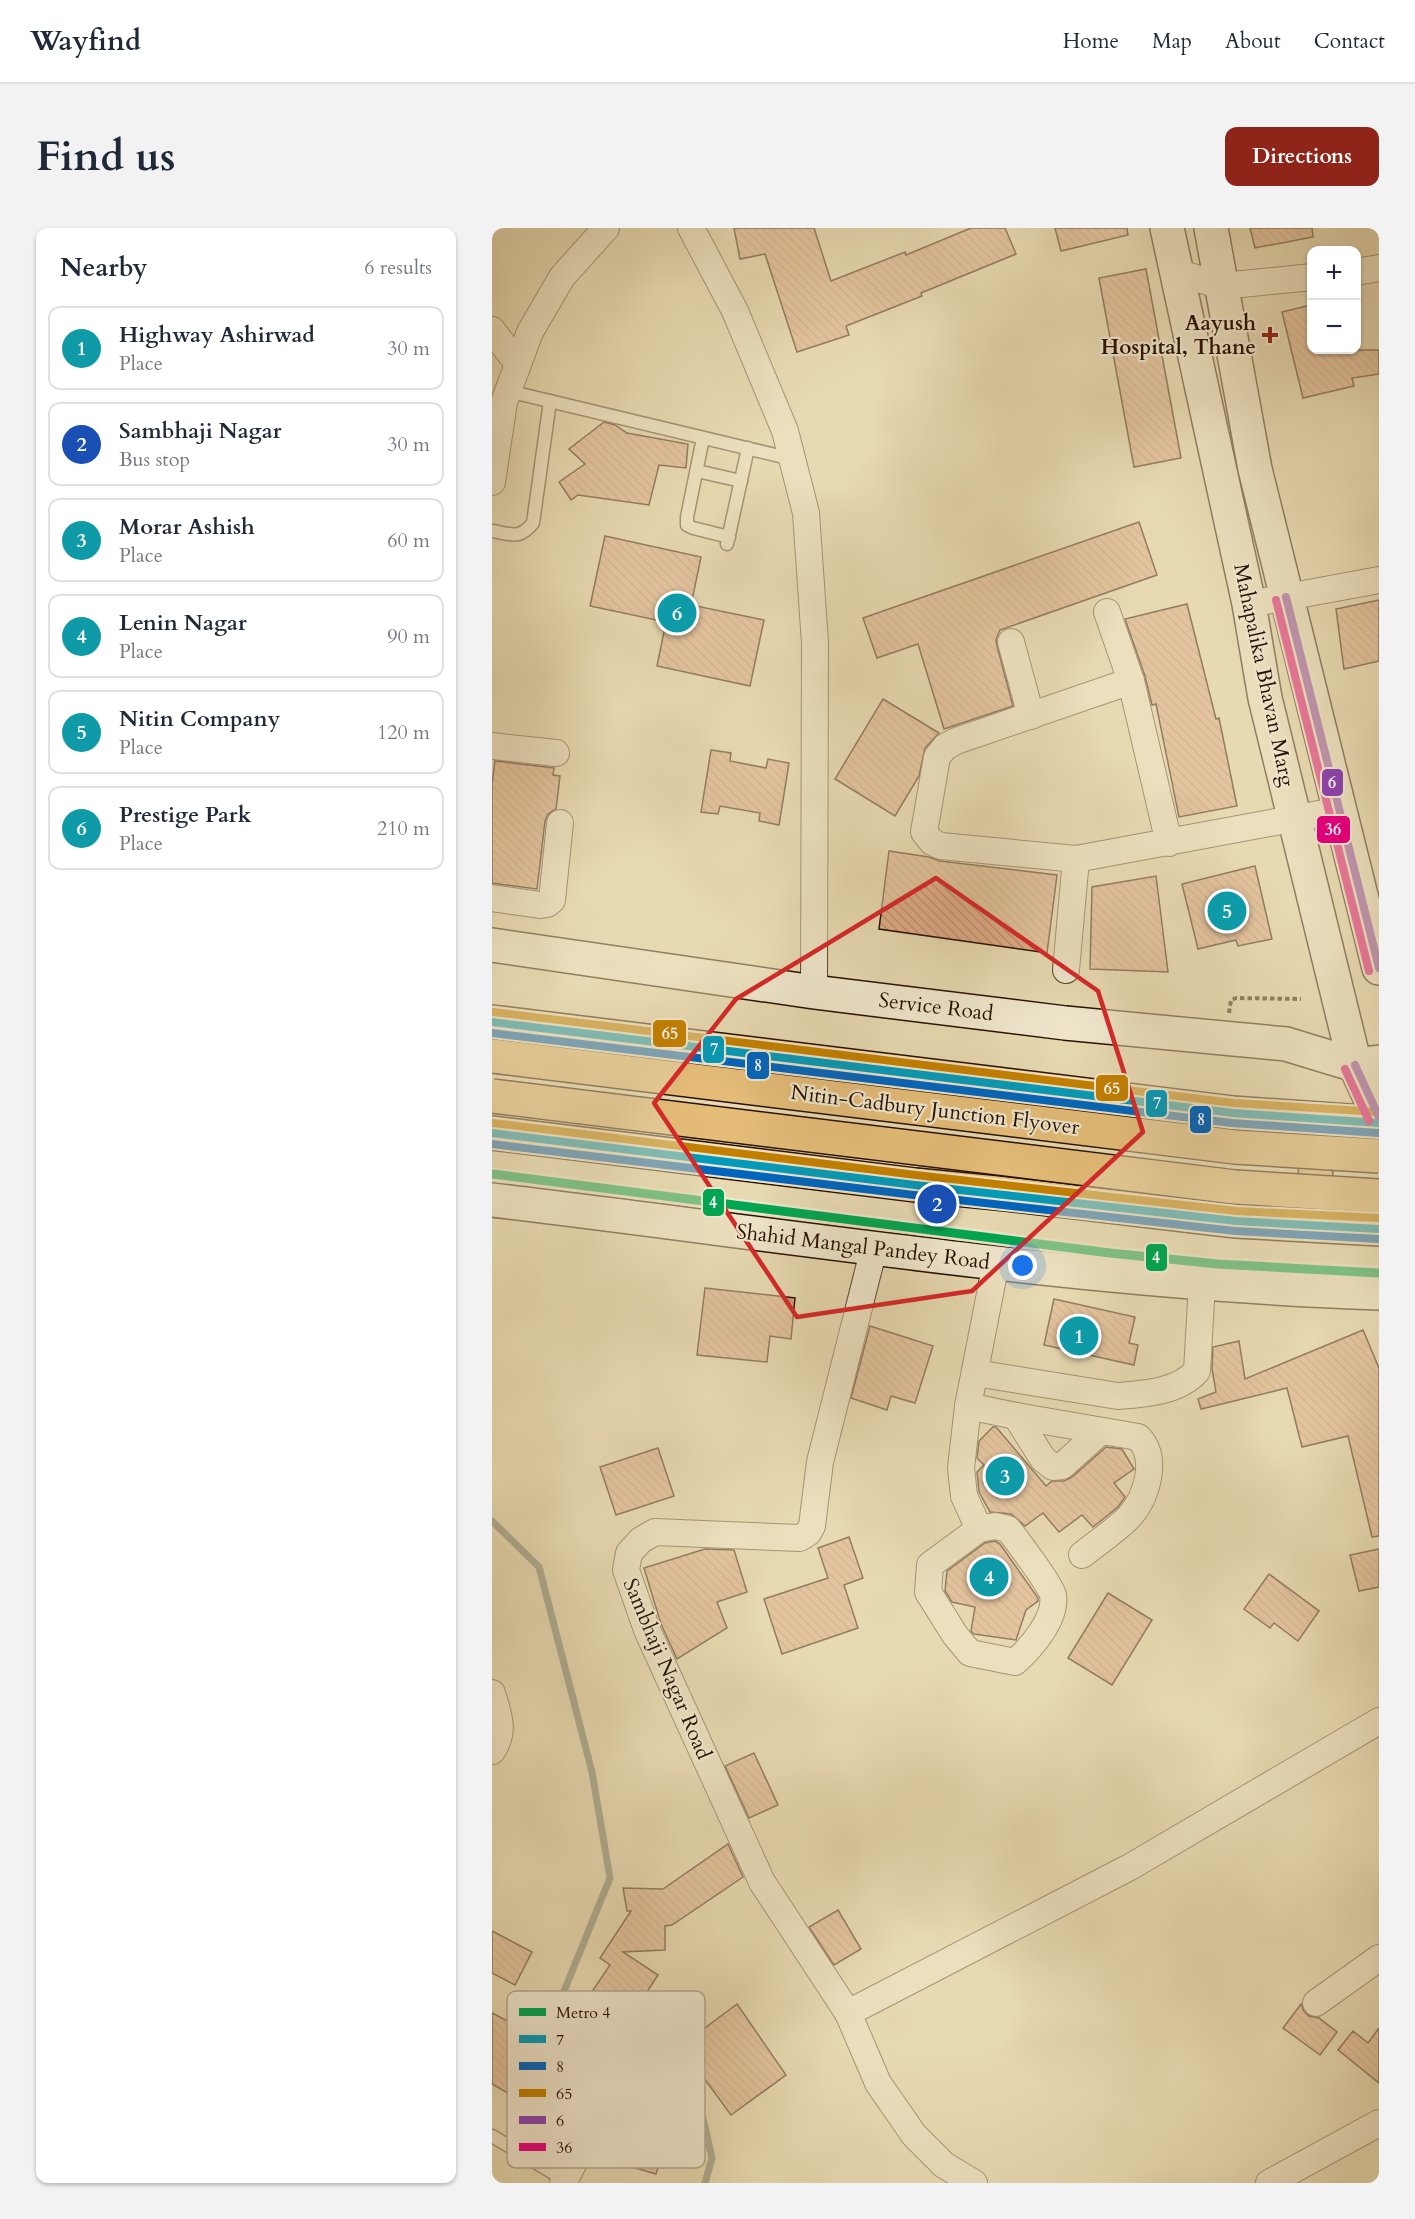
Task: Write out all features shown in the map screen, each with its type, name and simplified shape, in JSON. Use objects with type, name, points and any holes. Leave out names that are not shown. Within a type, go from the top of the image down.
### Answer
[{"type":"highway","points":[[492,1022],[1233,1113],[1379,1123]]},
{"type":"highway","name":"Nitin-Cadbury Junction Flyover","points":[[492,1056],[1234,1147],[1379,1156]]},
{"type":"highway","name":"Nitin-Cadbury Junction Flyover","points":[[492,1096],[1235,1187],[1379,1196]]},
{"type":"highway","points":[[1281,1223],[1308,1200],[1317,1179],[1316,1165],[1306,1137],[1294,1117]]},
{"type":"highway","points":[[492,1133],[915,1185],[997,1192],[1236,1221],[1379,1229]]},
{"type":"street","points":[[492,482],[504,402],[530,332],[562,277],[606,228]]},
{"type":"street","points":[[691,228],[735,311],[785,431],[806,513],[814,643],[814,992]]},
{"type":"street","name":"Mahapalika Bhavan Marg","points":[[1167,228],[1249,604],[1265,698],[1295,819],[1367,1064],[1379,1117]]},
{"type":"street","name":"Mahapalika Bhavan Marg","points":[[1210,228],[1264,508],[1379,968]]},
{"type":"street","points":[[1361,271],[1379,268]]},
{"type":"street","points":[[1176,272],[1222,286],[1307,277]]},
{"type":"street","points":[[492,330],[518,364]]},
{"type":"street","points":[[1231,519],[1264,508]]},
{"type":"street","points":[[1249,604],[1379,580]]},
{"type":"street","points":[[1107,612],[1131,681],[1169,843]]},
{"type":"street","points":[[1011,642],[1031,716]]},
{"type":"street","points":[[1131,681],[956,741],[945,747],[937,757],[924,832],[932,842],[941,846],[1076,859],[1340,810]]},
{"type":"street","points":[[492,746],[556,753]]},
{"type":"street","points":[[492,898],[540,905],[552,900],[560,823]]},
{"type":"street","points":[[1066,970],[1076,859]]},
{"type":"street","name":"Service Road","points":[[492,945],[814,992],[1065,1023],[1286,1044],[1367,1064]]},
{"type":"street","name":"Shahid Mangal Pandey Road","points":[[492,1200],[996,1263],[1280,1290],[1379,1293]]},
{"type":"street","name":"Sambhaji Nagar Road","points":[[874,1248],[820,1462],[812,1526],[808,1533],[800,1538],[655,1532],[641,1540],[629,1553],[626,1570],[647,1630],[762,1882],[848,2013],[878,2083],[914,2135],[942,2174],[974,2183]]},
{"type":"street","points":[[979,1529],[964,1496],[961,1468],[968,1406],[996,1263]]},
{"type":"street","points":[[975,1372],[1118,1396],[1138,1395],[1167,1389],[1189,1380],[1197,1371],[1202,1283]]},
{"type":"street","points":[[968,1406],[1138,1437],[1145,1443],[1150,1470],[1139,1502],[1129,1517],[1082,1555]]},
{"type":"street","points":[[1016,1416],[1042,1459],[1053,1467],[1062,1466],[1101,1431]]},
{"type":"street","points":[[995,1526],[1008,1529],[1053,1593],[1053,1611],[1031,1648],[1015,1662],[969,1653],[928,1592],[930,1565],[979,1529],[995,1526]]},
{"type":"street","points":[[492,1693],[500,1722],[500,1736],[492,1750]]},
{"type":"street","points":[[848,2013],[1130,1867],[1379,1721]]},
{"type":"street","points":[[1316,2003],[1379,1958]]},
{"type":"street","points":[[1269,2183],[1379,2123]]},
{"type":"lane","points":[[508,391],[792,459]]},
{"type":"lane","points":[[492,531],[518,535],[525,532],[533,523],[550,401]]},
{"type":"lane","points":[[704,438],[687,525],[728,541],[748,448]]},
{"type":"lane","points":[[697,471],[741,481]]},
{"type":"lane","points":[[492,2136],[507,2145]]},
{"type":"lane","points":[[543,2168],[564,2181]]},
{"type":"path","points":[[1226,1038],[1232,1000],[1236,998],[1301,999]]},
{"type":"highlighted area","points":[[936,878],[1098,991],[1143,1132],[972,1291],[797,1317],[654,1103],[736,999]]},
{"type":"building","points":[[734,228],[814,228],[831,281],[905,252],[906,255],[971,228],[1005,228],[1016,254],[921,293],[922,296],[846,326],[849,335],[797,352],[765,254],[740,259]]},
{"type":"building","points":[[1055,228],[1127,228],[1128,235],[1061,251]]},
{"type":"building","points":[[1250,228],[1312,228],[1313,237],[1255,248]]},
{"type":"building","points":[[1146,269],[1181,458],[1134,467],[1099,278]]},
{"type":"building","points":[[1307,306],[1307,354],[1361,354],[1361,350],[1379,350],[1379,374],[1352,378],[1354,386],[1303,398],[1282,312]]},
{"type":"building","points":[[604,422],[615,425],[627,433],[688,444],[686,468],[659,465],[649,505],[578,495],[571,500],[559,482],[585,464],[569,449]]},
{"type":"building","points":[[1139,522],[1157,575],[1000,630],[996,639],[997,646],[1013,706],[944,729],[918,644],[877,658],[863,618]]},
{"type":"building","points":[[605,536],[701,557],[691,605],[764,620],[750,686],[657,666],[666,622],[590,606]]},
{"type":"building","points":[[1379,600],[1379,661],[1344,669],[1336,609]]},
{"type":"building","points":[[1187,604],[1216,719],[1219,718],[1237,806],[1179,817],[1156,704],[1152,705],[1145,676],[1125,619]]},
{"type":"building","points":[[883,699],[939,733],[925,748],[919,776],[895,816],[835,779]]},
{"type":"building","points":[[711,750],[731,753],[730,761],[766,768],[768,759],[789,763],[779,825],[759,821],[760,813],[720,806],[718,814],[701,812]]},
{"type":"building","points":[[495,761],[554,768],[553,775],[560,776],[556,809],[548,814],[545,821],[537,889],[492,883],[492,783]]},
{"type":"building","points":[[889,851],[929,857],[940,861],[1057,875],[1047,953],[879,929]]},
{"type":"building","points":[[1255,866],[1272,939],[1238,946],[1236,940],[1198,949],[1182,884]]},
{"type":"building","points":[[1156,876],[1168,972],[1090,969],[1092,887]]},
{"type":"building","points":[[705,1288],[795,1298],[791,1339],[770,1336],[767,1362],[697,1355]]},
{"type":"building","points":[[1054,1299],[1135,1317],[1129,1343],[1138,1345],[1134,1365],[1044,1345]]},
{"type":"building","points":[[870,1326],[933,1346],[915,1403],[891,1396],[887,1410],[851,1398]]},
{"type":"building","points":[[1363,1330],[1379,1368],[1379,1536],[1372,1537],[1348,1436],[1302,1447],[1287,1388],[1201,1409],[1198,1399],[1216,1392],[1212,1369],[1213,1347],[1239,1341],[1245,1379]]},
{"type":"building","points":[[993,1427],[996,1427],[1046,1486],[1052,1481],[1064,1481],[1072,1477],[1106,1447],[1122,1449],[1134,1469],[1114,1483],[1125,1497],[1118,1507],[1093,1527],[1082,1515],[1059,1532],[1043,1513],[1025,1526],[1011,1514],[990,1512],[979,1492],[977,1472],[984,1465],[977,1458],[979,1441]]},
{"type":"building","points":[[658,1448],[674,1496],[616,1515],[600,1467]]},
{"type":"building","points":[[849,1537],[863,1578],[844,1585],[858,1628],[782,1654],[764,1599],[828,1578],[818,1548]]},
{"type":"building","points":[[995,1541],[1000,1544],[1038,1598],[1038,1601],[1026,1610],[1016,1640],[974,1634],[971,1631],[975,1607],[952,1602],[945,1591],[947,1571],[985,1543]]},
{"type":"building","points":[[705,1549],[734,1550],[747,1592],[717,1602],[727,1628],[677,1659],[661,1624],[644,1568]]},
{"type":"building","points":[[1379,1549],[1379,1587],[1359,1591],[1350,1555]]},
{"type":"building","points":[[1269,1574],[1319,1611],[1298,1641],[1274,1623],[1270,1628],[1244,1609]]},
{"type":"building","points":[[1108,1593],[1152,1620],[1112,1685],[1068,1658]]},
{"type":"building","points":[[754,1753],[778,1805],[749,1818],[725,1766]]},
{"type":"building","points":[[728,1844],[743,1877],[672,1925],[665,1926],[665,1950],[623,1952],[658,1975],[648,1991],[592,1991],[610,1965],[600,1958],[631,1911],[627,1911],[623,1888],[663,1889]]},
{"type":"building","points":[[838,1910],[861,1949],[834,1965],[809,1927]]},
{"type":"building","points":[[492,1931],[532,1952],[515,1985],[492,1973]]},
{"type":"building","points":[[737,2004],[786,2075],[731,2115],[705,2080],[705,2028]]},
{"type":"building","points":[[1301,2004],[1309,2016],[1319,2018],[1337,2032],[1320,2055],[1283,2028]]},
{"type":"building","points":[[492,2013],[507,2021],[507,2093],[492,2084]]},
{"type":"building","points":[[1379,2028],[1379,2083],[1338,2050],[1353,2031],[1368,2043]]},
{"type":"building","points":[[636,2168],[658,2168],[656,2174]]},
{"type":"waterway","points":[[492,1521],[539,1567],[592,1772],[610,1878],[564,1991]]},
{"type":"waterway","points":[[705,2127],[712,2158],[705,2183]]},
{"type":"metro line","name":"4","points":[[492,1174],[1110,1253],[1218,1264],[1379,1273]]},
{"type":"transit line","name":"6","points":[[1286,597],[1379,968]]},
{"type":"transit line","name":"36","points":[[1276,600],[1369,971]]},
{"type":"transit line","name":"65","points":[[493,1012],[1234,1103],[1379,1112]]},
{"type":"transit line","name":"7","points":[[492,1022],[1233,1113],[1379,1123]]},
{"type":"transit line","name":"8","points":[[492,1033],[1232,1123],[1378,1133]]},
{"type":"transit line","name":"6","points":[[1355,1065],[1379,1117]]},
{"type":"transit line","name":"36","points":[[1345,1069],[1369,1121]]},
{"type":"transit line","name":"65","points":[[493,1123],[916,1175],[1237,1211],[1379,1218]]},
{"type":"transit line","name":"7","points":[[492,1133],[915,1185],[1236,1221],[1379,1229]]},
{"type":"transit line","name":"8","points":[[492,1144],[1235,1231],[1378,1239]]},
{"type":"place","name":"Aayush Hospital, Thane","points":[[1270,335]]},
{"type":"place","name":"Prestige Park","points":[[677,613]]},
{"type":"place","name":"Nitin Company","points":[[1227,911]]},
{"type":"place","name":"Sambhaji Nagar","points":[[937,1204]]},
{"type":"place","name":"Highway Ashirwad","points":[[1079,1336]]},
{"type":"place","name":"Morar Ashish","points":[[1005,1476]]},
{"type":"place","name":"Lenin Nagar","points":[[989,1577]]}]
